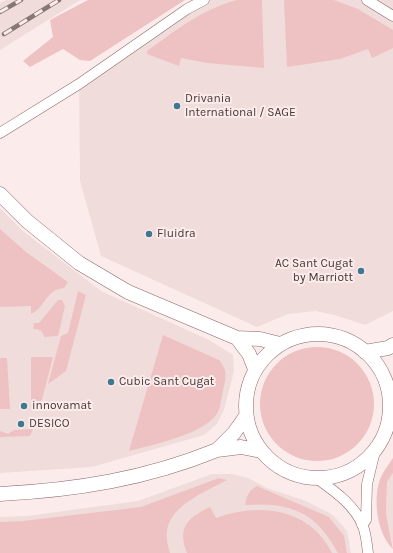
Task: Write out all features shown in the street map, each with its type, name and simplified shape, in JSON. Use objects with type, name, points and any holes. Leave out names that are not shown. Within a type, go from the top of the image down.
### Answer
[{"type":"street","points":[[0,133],[79,84],[187,8],[204,0]]},
{"type":"street","points":[[367,0],[393,16]]},
{"type":"street","points":[[0,194],[27,220],[79,263],[128,292],[237,338],[260,339],[280,344]]},
{"type":"street","points":[[323,334],[345,339],[366,352],[380,370],[391,388],[390,406],[385,431],[376,447],[366,459],[339,475],[316,478],[298,475],[282,468],[262,451],[253,438],[246,416],[247,392],[255,369],[269,352],[280,344],[301,336],[323,334]]},
{"type":"street","points":[[237,338],[249,354],[255,369]]},
{"type":"street","points":[[366,352],[388,348],[393,345]]},
{"type":"street","points":[[217,450],[234,433],[246,416]]},
{"type":"street","points":[[0,494],[74,488],[134,478],[217,450],[241,447],[262,451]]},
{"type":"street","points":[[362,525],[366,520],[367,484],[376,447]]},
{"type":"street","points":[[316,478],[348,502],[362,525],[368,553]]},
{"type":"shaded area","points":[[6,0],[80,0],[0,50],[0,3]]},
{"type":"shaded area","points":[[88,0],[185,0],[90,61],[80,60],[63,49],[30,67],[23,61],[53,37],[50,20]]},
{"type":"shaded area","points":[[204,0],[393,0],[393,311],[365,325],[338,316],[316,311],[288,314],[257,327],[101,256],[80,181],[79,84]]},
{"type":"shaded area","points":[[237,0],[262,0],[264,68],[207,63],[181,58],[179,66],[147,54],[147,51],[189,21],[212,9]]},
{"type":"shaded area","points":[[284,0],[334,0],[358,9],[393,30],[393,48],[372,58],[368,49],[340,59],[287,67]]},
{"type":"shaded area","points":[[0,208],[23,231],[101,291],[209,340],[233,355],[234,371],[224,410],[217,424],[204,435],[92,467],[0,473]]},
{"type":"shaded area","points":[[0,229],[26,252],[68,282],[64,288],[58,289],[49,295],[40,308],[31,314],[31,306],[0,307]]},
{"type":"shaded area","points":[[78,291],[86,295],[66,371],[48,384],[61,336],[68,333]]},
{"type":"shaded area","points":[[58,300],[62,300],[65,306],[58,336],[44,337],[41,331],[38,329],[33,329],[34,323],[39,323]]},
{"type":"shaded area","points":[[163,335],[219,360],[224,367],[226,374],[220,407],[212,420],[202,427],[178,438],[129,451]]},
{"type":"shaded area","points":[[317,347],[339,351],[358,363],[370,382],[374,404],[370,426],[358,445],[339,457],[317,461],[295,457],[276,445],[264,426],[260,404],[264,382],[276,363],[295,351]]},
{"type":"shaded area","points":[[31,357],[53,357],[40,407],[31,407]]},
{"type":"shaded area","points":[[0,358],[7,358],[10,409],[0,409]]},
{"type":"shaded area","points":[[33,429],[30,436],[0,437],[0,431],[8,434],[14,430]]},
{"type":"shaded area","points":[[393,458],[393,473],[387,482],[386,514],[393,549],[383,534],[380,525],[377,495],[381,477]]},
{"type":"shaded area","points":[[393,473],[393,547],[386,514],[387,482]]},
{"type":"shaded area","points":[[212,474],[232,474],[248,478],[267,488],[306,501],[333,515],[347,531],[351,553],[0,553],[0,517],[27,516],[138,501]]},
{"type":"shaded area","points":[[219,478],[227,480],[200,494],[182,506],[175,514],[167,531],[167,540],[170,553],[0,553],[0,522],[23,521],[141,507]]},
{"type":"shaded area","points":[[257,486],[329,517],[344,536],[347,553],[338,553],[330,539],[321,528],[300,512],[276,505],[245,505],[248,494]]},
{"type":"shaded area","points":[[210,507],[216,518],[249,510],[266,510],[297,518],[311,526],[322,538],[332,553],[187,553],[183,537],[186,525],[195,515]]},
{"type":"railway","points":[[0,12],[21,0]]},
{"type":"railway","points":[[4,34],[59,0]]},
{"type":"place","name":"Drivania International / SAGE","points":[[177,106]]},
{"type":"place","name":"Fluidra","points":[[149,234]]},
{"type":"place","name":"AC Sant Cugat by Marriott","points":[[361,271]]},
{"type":"place","name":"Cubic Sant Cugat","points":[[111,382]]},
{"type":"place","name":"innovamat","points":[[24,406]]},
{"type":"place","name":"DESICO","points":[[21,424]]}]
